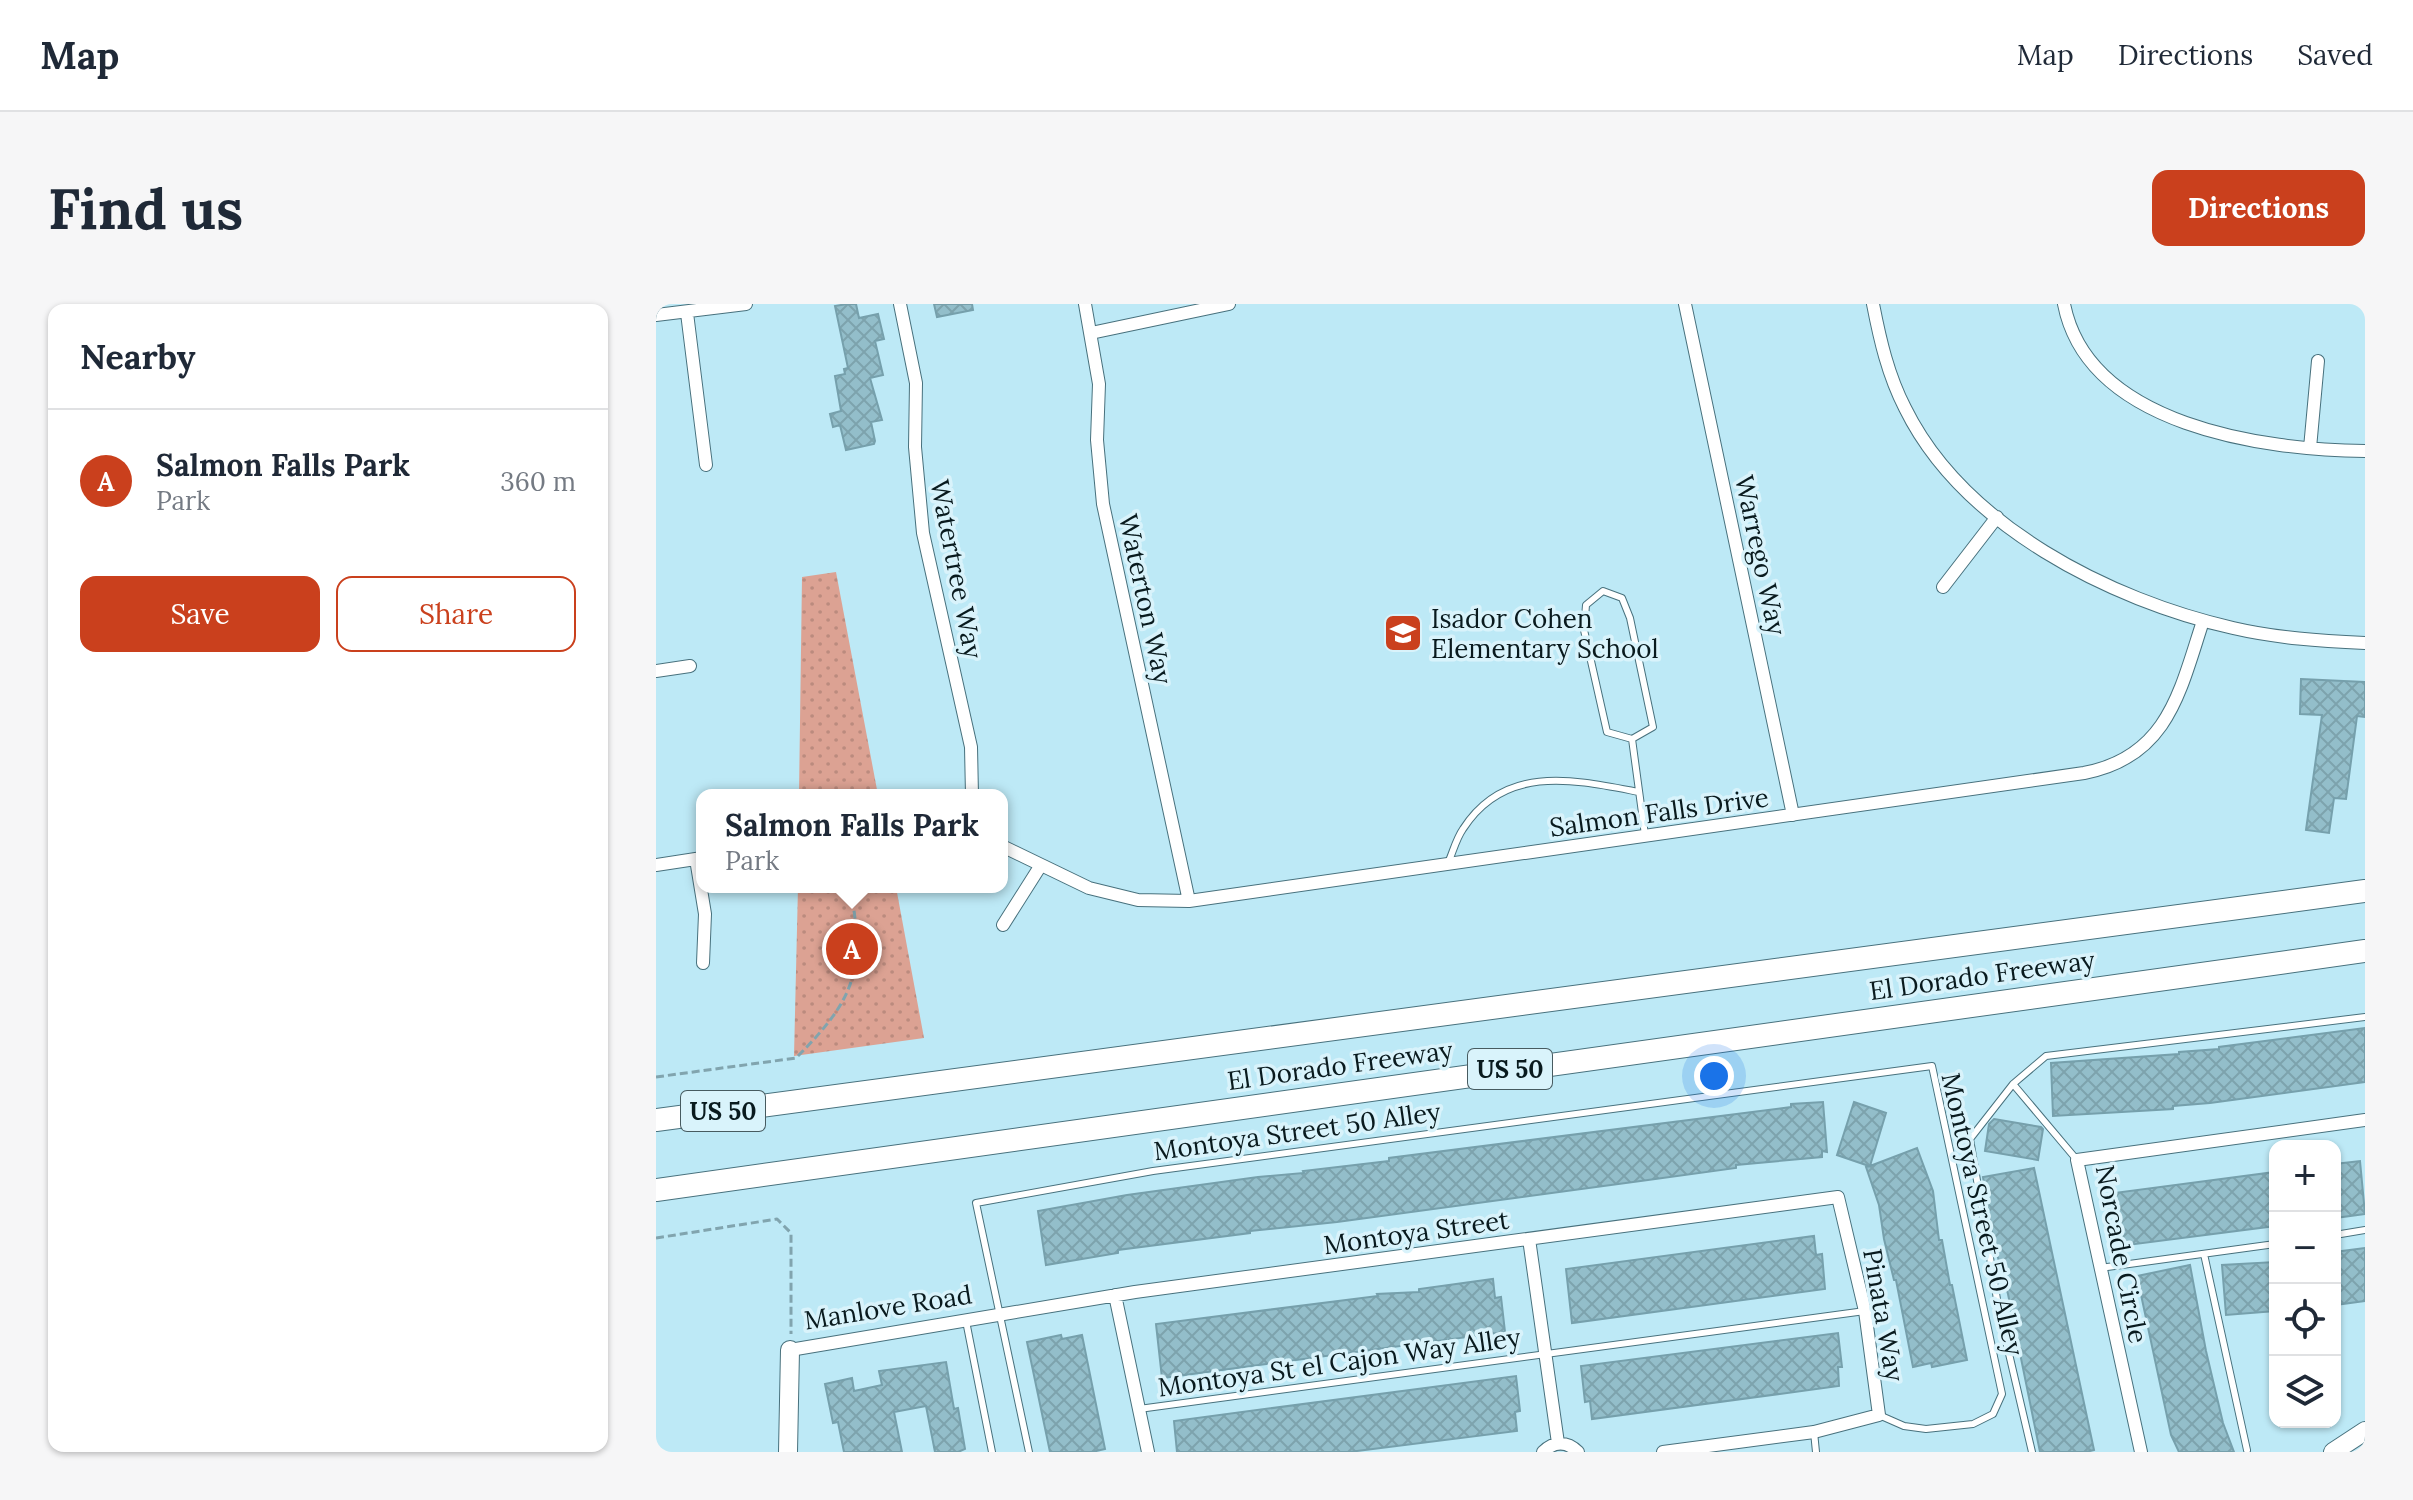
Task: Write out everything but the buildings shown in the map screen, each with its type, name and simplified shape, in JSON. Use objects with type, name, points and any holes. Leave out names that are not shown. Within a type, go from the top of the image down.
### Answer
[{"type":"highway","name":"El Dorado Freeway","points":[[656,1120],[2365,891]]},
{"type":"highway","name":"El Dorado Freeway","points":[[656,1190],[2365,951]]},
{"type":"street","points":[[656,315],[746,304]]},
{"type":"street","name":"Watertree Way","points":[[900,304],[916,383],[915,447],[921,522],[971,747],[972,789]]},
{"type":"street","name":"Waterton Way","points":[[1085,304],[1099,384],[1097,440],[1103,504],[1189,901]]},
{"type":"street","points":[[1091,333],[1229,304]]},
{"type":"street","name":"Warrego Way","points":[[1685,304],[1793,815]]},
{"type":"street","points":[[1873,304],[1883,350],[1905,409],[1939,462],[1960,486],[1997,517],[2060,560],[2097,580],[2203,621],[2275,636],[2365,643]]},
{"type":"street","points":[[2064,304],[2074,335],[2086,355],[2119,387],[2149,407],[2204,429],[2310,448],[2365,451]]},
{"type":"street","points":[[687,313],[706,465]]},
{"type":"street","points":[[2310,448],[2318,361]]},
{"type":"street","points":[[1943,587],[1997,517]]},
{"type":"street","name":"Salmon Falls Drive","points":[[1008,849],[1065,878],[1113,895],[1151,901],[1189,901],[2084,773],[2119,762],[2149,741],[2171,712],[2203,621]]},
{"type":"street","points":[[656,671],[690,666]]},
{"type":"street","points":[[656,865],[696,859]]},
{"type":"street","points":[[1003,925],[1041,865]]},
{"type":"street","points":[[703,893],[703,963]]},
{"type":"street","name":"Norcade Circle","points":[[2141,1452],[2077,1160],[2365,1120]]},
{"type":"street","name":"Montoya Street","points":[[1000,1315],[1115,1295],[1838,1197]]},
{"type":"street","name":"Pinata Way","points":[[1663,1452],[1713,1449],[1814,1432],[1879,1415],[1865,1311],[1838,1197]]},
{"type":"street","points":[[1529,1239],[1558,1443]]},
{"type":"street","points":[[1115,1295],[1148,1452]]},
{"type":"street","name":"Manlove Road","points":[[788,1452],[790,1350],[1000,1315]]},
{"type":"street","points":[[2333,1452],[2365,1431]]},
{"type":"street","points":[[1543,1452],[1558,1443],[1569,1445],[1578,1452]]},
{"type":"lane","points":[[1603,591],[1622,598],[1630,618],[1653,727],[1632,739],[1607,732],[1586,643],[1586,605],[1603,591]]},
{"type":"lane","points":[[1632,739],[1645,836]]},
{"type":"lane","points":[[1448,864],[1462,829],[1480,809],[1500,794],[1520,785],[1541,779],[1582,781],[1639,792]]},
{"type":"lane","points":[[2032,1452],[1999,1311],[1970,1139],[2013,1084],[2046,1056],[2365,1017]]},
{"type":"lane","name":"Montoya Street 50 Alley","points":[[1000,1315],[976,1203],[1153,1171],[1932,1066],[2002,1394],[1993,1414],[1973,1424],[1914,1428],[1879,1415]]},
{"type":"lane","points":[[2013,1084],[2077,1160]]},
{"type":"lane","points":[[2341,1234],[2365,1230]]},
{"type":"lane","points":[[2100,1268],[2269,1245]]},
{"type":"lane","points":[[2204,1254],[2247,1450]]},
{"type":"lane","name":"Montoya St el Cajon Way Alley","points":[[1139,1409],[1865,1311]]},
{"type":"lane","points":[[1000,1315],[1029,1452]]},
{"type":"lane","points":[[966,1321],[992,1452]]},
{"type":"lane","points":[[1814,1432],[1816,1452]]},
{"type":"path","points":[[656,1077],[796,1058],[842,1006],[853,978],[859,942],[851,893]]},
{"type":"path","points":[[656,1238],[777,1219],[791,1233],[790,1350]]},
{"type":"shaded area","points":[[836,572],[877,789],[799,789],[802,577]]},
{"type":"shaded area","points":[[798,893],[897,893],[924,1038],[794,1056]]},
{"type":"place","name":"Isador Cohen Elementary School","points":[[1403,633]]},
{"type":"place","name":"Salmon Falls Park","points":[[852,949]]}]
